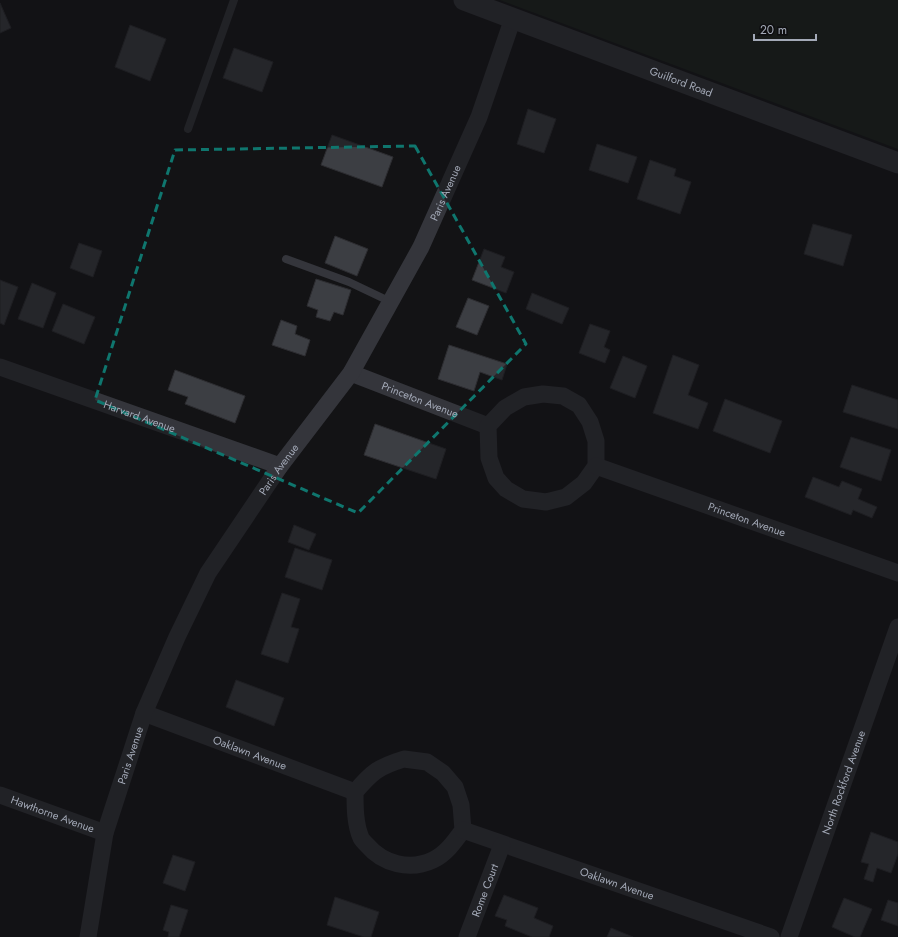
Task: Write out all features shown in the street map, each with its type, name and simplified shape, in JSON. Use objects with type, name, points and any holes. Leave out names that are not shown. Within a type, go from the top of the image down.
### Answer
[{"type":"street","name":"Guilford Road","points":[[464,0],[898,163]]},
{"type":"street","name":"Paris Avenue","points":[[88,937],[106,833],[144,713],[177,637],[208,573],[280,466],[351,373],[421,247],[479,117],[513,18]]},
{"type":"street","name":"Harvard Avenue","points":[[0,367],[280,466]]},
{"type":"street","name":"Princeton Avenue","points":[[351,373],[488,426]]},
{"type":"street","points":[[543,394],[563,396],[579,406],[590,422],[596,441],[596,466],[584,483],[566,496],[546,502],[523,499],[506,489],[496,478],[489,458],[488,426],[505,408],[524,397],[543,394]]},
{"type":"street","name":"Princeton Avenue","points":[[596,466],[898,573]]},
{"type":"street","name":"North Rockford Avenue","points":[[789,937],[898,627]]},
{"type":"street","name":"Oaklawn Avenue","points":[[144,713],[355,792]]},
{"type":"street","points":[[404,759],[427,762],[443,773],[455,786],[461,805],[463,830],[451,846],[434,860],[412,866],[392,863],[374,854],[361,838],[356,816],[355,792],[370,775],[386,765],[404,759]]},
{"type":"street","name":"Hawthorne Avenue","points":[[0,795],[106,833]]},
{"type":"street","name":"Oaklawn Avenue","points":[[463,830],[771,937]]},
{"type":"street","name":"Rome Court","points":[[467,937],[502,844]]},
{"type":"lane","points":[[188,129],[234,0]]},
{"type":"lane","points":[[286,259],[349,282],[391,302]]},
{"type":"highlighted area","points":[[415,146],[526,344],[358,513],[95,400],[175,150]]},
{"type":"shaded area","points":[[500,0],[898,0],[898,149]]},
{"type":"building","points":[[0,3],[11,28],[0,33]]},
{"type":"building","points":[[130,25],[166,39],[150,81],[115,67]]},
{"type":"building","points":[[234,48],[273,62],[262,92],[223,78]]},
{"type":"building","points":[[528,109],[556,119],[544,153],[517,144]]},
{"type":"building","points":[[332,135],[393,157],[382,187],[321,165]]},
{"type":"building","points":[[597,144],[637,157],[628,183],[589,170]]},
{"type":"building","points":[[650,160],[676,169],[674,176],[691,182],[680,214],[637,199]]},
{"type":"building","points":[[813,224],[852,235],[843,266],[804,254]]},
{"type":"building","points":[[335,236],[368,249],[357,276],[325,263]]},
{"type":"building","points":[[79,243],[102,251],[93,277],[70,268]]},
{"type":"building","points":[[484,249],[505,257],[501,267],[514,272],[506,293],[472,280]]},
{"type":"building","points":[[316,279],[351,290],[343,315],[334,312],[330,321],[316,317],[318,310],[307,306]]},
{"type":"building","points":[[0,280],[18,287],[4,325],[0,323]]},
{"type":"building","points":[[32,283],[56,293],[43,328],[18,319]]},
{"type":"building","points":[[532,293],[569,308],[562,324],[526,309]]},
{"type":"building","points":[[468,298],[489,306],[477,335],[456,327]]},
{"type":"building","points":[[63,304],[95,317],[84,344],[52,331]]},
{"type":"building","points":[[281,320],[297,326],[295,334],[310,340],[305,356],[272,345]]},
{"type":"building","points":[[590,324],[610,331],[604,347],[610,350],[605,363],[579,353]]},
{"type":"building","points":[[449,345],[507,364],[502,380],[480,372],[474,391],[438,379]]},
{"type":"building","points":[[673,355],[699,365],[688,395],[708,403],[698,429],[653,413]]},
{"type":"building","points":[[623,356],[647,366],[635,398],[610,388]]},
{"type":"building","points":[[175,370],[245,396],[235,423],[185,404],[188,397],[168,390]]},
{"type":"building","points":[[852,385],[898,400],[898,429],[843,412]]},
{"type":"building","points":[[725,399],[782,421],[770,453],[713,431]]},
{"type":"building","points":[[375,424],[446,449],[436,479],[364,455]]},
{"type":"building","points":[[851,437],[891,450],[881,481],[840,467]]},
{"type":"building","points":[[813,477],[839,487],[842,481],[862,489],[858,499],[877,507],[872,518],[853,510],[851,515],[805,497]]},
{"type":"building","points":[[294,525],[316,534],[309,550],[288,542]]},
{"type":"building","points":[[295,548],[332,560],[322,590],[285,577]]},
{"type":"building","points":[[282,593],[300,599],[291,627],[299,629],[288,663],[261,654]]},
{"type":"building","points":[[236,680],[284,698],[274,726],[226,707]]},
{"type":"building","points":[[871,832],[898,842],[898,854],[891,873],[877,868],[873,882],[864,879],[869,864],[861,862]]},
{"type":"building","points":[[173,855],[195,862],[185,891],[163,883]]},
{"type":"building","points":[[504,895],[538,908],[534,918],[553,926],[549,937],[532,937],[505,926],[507,920],[495,916]]},
{"type":"building","points":[[335,897],[379,912],[371,937],[364,937],[327,925]]},
{"type":"building","points":[[844,898],[872,909],[860,937],[855,937],[832,927]]},
{"type":"building","points":[[888,900],[898,903],[898,926],[881,920]]},
{"type":"building","points":[[171,905],[188,910],[179,937],[168,937],[169,932],[163,930]]},
{"type":"building","points":[[611,928],[633,937],[607,937]]}]
